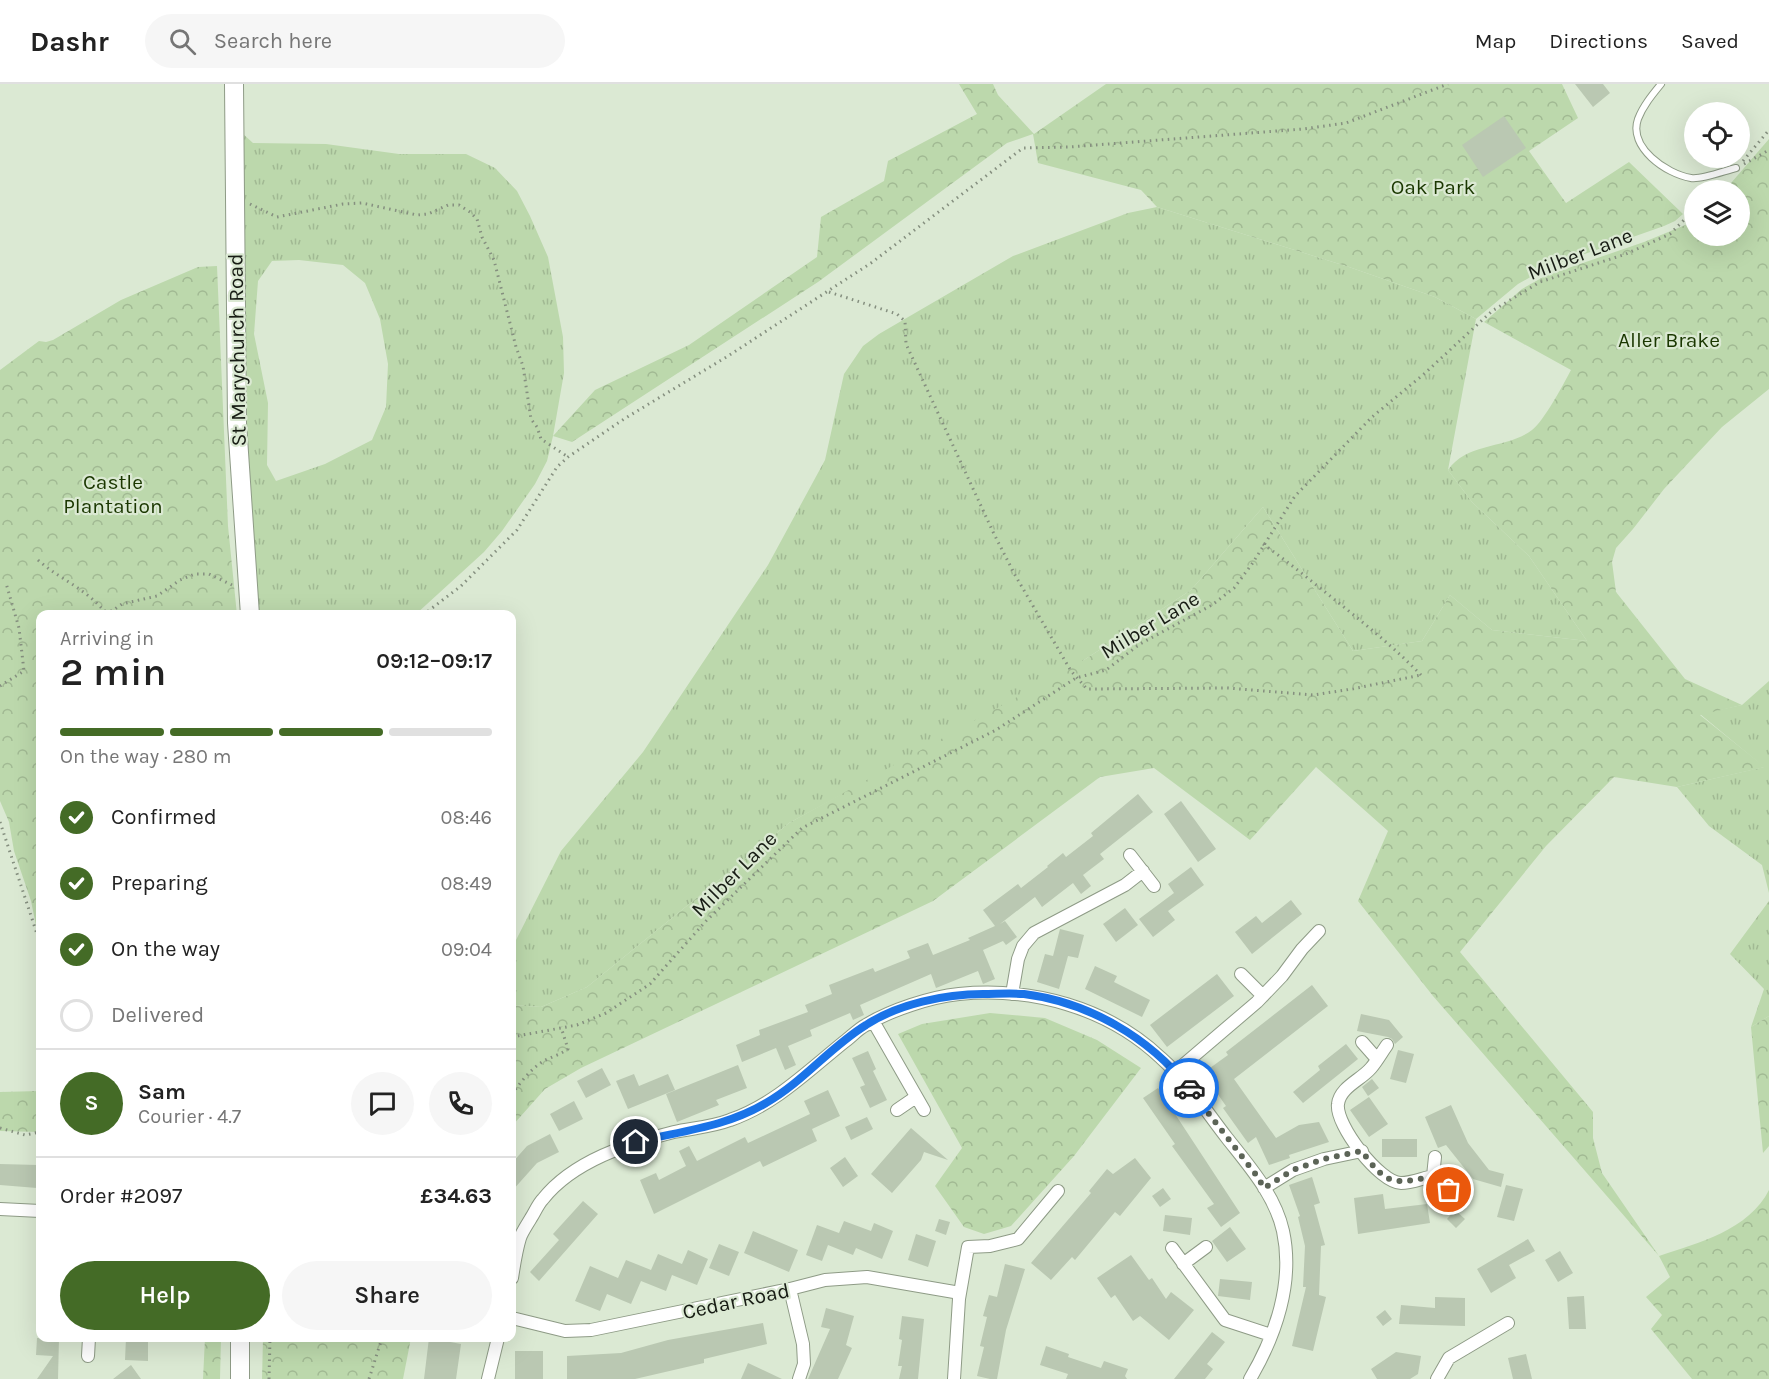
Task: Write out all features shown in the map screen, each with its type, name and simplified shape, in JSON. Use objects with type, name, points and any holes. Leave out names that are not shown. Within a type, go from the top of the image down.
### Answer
[{"type":"street","name":"St Marychurch Road","points":[[234,84],[237,423],[250,610]]},
{"type":"street","points":[[1130,855],[1154,886]]},
{"type":"street","points":[[1012,994],[1018,958],[1023,946],[1034,933],[1125,885],[1143,871]]},
{"type":"street","points":[[1175,1072],[1263,996],[1319,931]]},
{"type":"street","points":[[1241,974],[1263,996]]},
{"type":"street","points":[[516,1258],[520,1237],[543,1199],[561,1180],[595,1159],[636,1142],[723,1122],[766,1103],[789,1088],[866,1024],[912,1004],[958,994],[1012,994],[1065,1003],[1100,1017],[1132,1034],[1162,1058],[1175,1072],[1257,1176],[1276,1209],[1283,1232],[1286,1264],[1282,1301],[1271,1335],[1250,1379]]},
{"type":"street","points":[[873,1022],[924,1110]]},
{"type":"street","points":[[1362,1042],[1377,1059]]},
{"type":"street","points":[[1387,1045],[1370,1068],[1345,1090],[1338,1103],[1339,1113],[1343,1124],[1374,1168],[1388,1179],[1400,1183],[1433,1176]]},
{"type":"street","points":[[897,1110],[916,1097]]},
{"type":"street","points":[[1264,1188],[1293,1170],[1324,1159],[1362,1151]]},
{"type":"street","points":[[1433,1176],[1435,1157]]},
{"type":"street","points":[[1433,1176],[1449,1190]]},
{"type":"street","points":[[954,1379],[960,1293],[968,1246],[990,1246],[1018,1239],[1058,1191]]},
{"type":"street","points":[[0,1209],[36,1210]]},
{"type":"street","points":[[1184,1264],[1206,1247]]},
{"type":"street","points":[[1172,1248],[1225,1320],[1271,1335]]},
{"type":"street","name":"Cedar Road","points":[[516,1319],[565,1331],[591,1330],[790,1290],[825,1280],[867,1277],[960,1293]]},
{"type":"street","points":[[790,1290],[802,1344],[804,1364],[799,1379]]},
{"type":"street","points":[[1437,1379],[1449,1358],[1508,1323]]},
{"type":"street","points":[[88,1356],[89,1342]]},
{"type":"street","points":[[240,1342],[240,1379]]},
{"type":"street","points":[[488,1379],[497,1342]]},
{"type":"lane","points":[[1660,84],[1647,101],[1637,120],[1636,135],[1649,156],[1671,172],[1692,178],[1736,168]]},
{"type":"path","points":[[430,610],[461,586],[517,530],[557,467],[568,457],[624,419],[872,263],[1023,148],[1069,147],[1303,129],[1346,123],[1448,84]]},
{"type":"path","points":[[1750,152],[1769,130]]},
{"type":"path","points":[[1750,160],[1769,150]]},
{"type":"path","points":[[235,200],[248,203],[277,217],[343,204],[362,204],[417,215],[428,214],[448,205],[459,205],[470,212],[477,219],[482,237],[494,261],[523,366],[531,418],[541,439],[568,457]]},
{"type":"path","name":"Milber Lane","points":[[516,1036],[577,1025],[606,1013],[650,984],[706,921],[802,828],[996,729],[1076,678],[1106,670],[1140,644],[1212,605],[1234,588],[1295,496],[1372,417],[1432,367],[1492,311],[1540,282],[1626,254],[1670,234],[1684,220]]},
{"type":"path","points":[[829,292],[897,314],[904,321],[906,344],[994,534],[1015,575],[1076,678],[1087,689],[1228,688],[1312,694],[1352,690],[1421,675],[1390,644],[1342,604],[1291,563],[1263,544]]},
{"type":"path","points":[[38,560],[49,571],[93,598],[103,610]]},
{"type":"path","points":[[112,610],[122,604],[157,596],[180,580],[195,574],[209,574],[248,591]]},
{"type":"path","points":[[0,686],[24,671],[19,628],[6,583]]},
{"type":"path","points":[[0,822],[36,931]]},
{"type":"path","points":[[516,1089],[545,1060],[568,1049],[561,1027]]},
{"type":"path","points":[[0,1128],[25,1135],[36,1133]]},
{"type":"path","points":[[269,1379],[270,1342]]},
{"type":"path","points":[[369,1379],[381,1342]]},
{"type":"green space","name":"Oak Park","points":[[959,84],[993,84],[998,95],[1034,134],[1106,84],[1562,84],[1578,118],[1529,151],[1566,203],[1629,162],[1683,214],[1664,226],[1562,262],[1534,275],[1518,284],[1476,319],[1435,297],[1349,267],[1157,207],[1141,190],[1038,163],[1033,134],[1007,143],[818,282],[572,442],[553,436],[595,390],[689,345],[817,257],[821,217],[884,181],[888,161],[977,114]]},
{"type":"green space","points":[[242,133],[253,143],[326,144],[399,154],[466,154],[495,168],[517,191],[548,257],[563,337],[564,373],[553,436],[547,461],[535,484],[484,552],[420,610],[258,610],[249,549]],"holes":[[[299,260],[343,265],[365,283],[380,319],[388,364],[386,407],[372,440],[325,464],[276,481],[267,465],[268,403],[254,334],[258,281],[272,261]]]},
{"type":"green space","name":"Aller Brake","points":[[1769,139],[1769,389],[1722,427],[1664,489],[1616,548],[1612,562],[1616,592],[1685,679],[1742,705],[1700,715],[1765,767],[1677,787],[1614,777],[1546,846],[1460,952],[1593,1112],[1593,1138],[1602,1173],[1659,1256],[1433,996],[1358,901],[1388,831],[1316,767],[1250,840],[1154,768],[1100,777],[933,901],[581,1068],[545,1089],[516,1122],[516,1005],[541,1007],[587,987],[789,823],[1084,660],[1191,590],[1263,507],[1353,651],[1422,641],[1450,595],[1492,630],[1587,641],[1529,556],[1472,502],[1448,470],[1456,461],[1476,450],[1511,440],[1532,430],[1548,411],[1571,370],[1484,322],[1522,289],[1545,276],[1644,242],[1684,226],[1684,246],[1750,246],[1750,180],[1734,180],[1744,168],[1750,168],[1750,161]]},
{"type":"green space","points":[[1157,207],[1349,267],[1435,297],[1476,319],[1448,470],[1472,502],[1529,556],[1587,641],[1492,630],[1450,595],[1422,641],[1353,651],[1263,507],[1191,590],[1084,660],[1071,671],[789,823],[587,987],[541,1007],[516,1005],[516,940],[561,851],[643,752],[768,565],[825,460],[844,374],[863,346],[879,334],[1013,256],[1128,213]]},
{"type":"green space","name":"Castle Plantation","points":[[217,266],[228,526],[236,610],[36,610],[36,925],[31,901],[14,851],[9,822],[0,801],[0,370],[39,341],[53,340],[121,300],[198,267]]},
{"type":"green space","points":[[1769,681],[1769,893],[1762,865],[1709,826],[1677,787],[1764,767],[1700,714],[1742,705]]},
{"type":"green space","points":[[1769,901],[1769,1016],[1751,1027],[1764,989],[1730,954]]},
{"type":"green space","points":[[990,1013],[1045,1018],[1097,1040],[1141,1068],[1074,1156],[1011,1226],[984,1234],[964,1227],[935,1186],[962,1148],[898,1034],[922,1024]]},
{"type":"green space","points":[[1769,1016],[1769,1146],[1763,1153],[1751,1027]]},
{"type":"green space","points":[[36,1091],[36,1132],[0,1131],[0,1092]]},
{"type":"green space","points":[[1769,1190],[1769,1379],[1692,1379],[1651,1329],[1662,1315],[1646,1297],[1670,1277],[1659,1256],[1706,1240],[1736,1225],[1760,1204]]},
{"type":"green space","points":[[205,1342],[221,1342],[220,1379],[203,1379]]},
{"type":"green space","points":[[263,1342],[410,1342],[403,1379],[262,1379]]},
{"type":"building","points":[[1575,84],[1603,84],[1610,93],[1593,107]]},
{"type":"building","points":[[1504,116],[1526,148],[1483,177],[1462,145]]},
{"type":"building","points":[[1138,794],[1153,812],[1100,854],[1104,859],[1083,875],[1091,886],[1081,894],[1073,883],[1042,907],[1035,897],[1000,924],[1005,921],[1017,937],[1006,945],[1003,941],[983,950],[995,979],[983,984],[978,971],[936,988],[931,974],[860,1005],[864,1015],[853,1020],[850,1013],[810,1030],[812,1036],[788,1046],[796,1065],[785,1070],[776,1048],[742,1062],[736,1045],[760,1035],[759,1030],[808,1012],[805,1005],[832,994],[829,985],[873,968],[875,972],[910,958],[907,951],[928,943],[933,955],[970,940],[968,938],[995,926],[983,910],[1018,884],[1021,888],[1063,853],[1066,857],[1093,836],[1091,833]]},
{"type":"building","points":[[1181,801],[1216,849],[1198,862],[1164,814]]},
{"type":"building","points":[[1191,867],[1204,885],[1168,911],[1175,920],[1153,937],[1139,919],[1174,893],[1168,884]]},
{"type":"building","points":[[1291,900],[1302,914],[1252,954],[1235,932],[1256,916],[1262,923]]},
{"type":"building","points":[[1125,908],[1138,925],[1116,942],[1103,924]]},
{"type":"building","points":[[1060,929],[1084,935],[1078,958],[1068,956],[1059,989],[1037,982],[1045,954],[1053,956]]},
{"type":"building","points":[[1095,966],[1117,976],[1114,982],[1150,1000],[1142,1017],[1085,989]]},
{"type":"building","points":[[1217,974],[1234,996],[1167,1047],[1150,1025]]},
{"type":"building","points":[[1312,985],[1328,1006],[1234,1079],[1276,1138],[1299,1125],[1319,1122],[1329,1142],[1289,1155],[1290,1158],[1269,1165],[1256,1137],[1248,1143],[1223,1108],[1226,1106],[1203,1073],[1228,1055],[1226,1052]]},
{"type":"building","points":[[1361,1014],[1389,1020],[1403,1037],[1395,1044],[1388,1037],[1357,1031]]},
{"type":"building","points":[[1346,1044],[1358,1059],[1303,1103],[1293,1092],[1320,1070],[1318,1066]]},
{"type":"building","points":[[1398,1050],[1414,1054],[1406,1083],[1390,1079]]},
{"type":"building","points":[[868,1051],[876,1069],[873,1071],[887,1100],[870,1108],[860,1087],[865,1085],[852,1058]]},
{"type":"building","points":[[738,1065],[747,1088],[716,1100],[719,1105],[677,1122],[666,1094]]},
{"type":"building","points":[[602,1068],[611,1085],[586,1098],[577,1081]]},
{"type":"building","points":[[634,1074],[639,1086],[668,1074],[675,1090],[628,1109],[616,1081]]},
{"type":"building","points":[[1372,1079],[1379,1088],[1368,1096],[1362,1087]]},
{"type":"building","points":[[1158,1088],[1240,1213],[1221,1227],[1207,1208],[1214,1204],[1172,1146],[1175,1144],[1143,1098]]},
{"type":"building","points":[[828,1090],[840,1116],[812,1129],[817,1141],[763,1167],[760,1161],[654,1214],[640,1180],[656,1173],[659,1180],[686,1166],[679,1151],[689,1146],[697,1161],[745,1137],[748,1143],[810,1114],[804,1101]]},
{"type":"building","points":[[1369,1097],[1388,1124],[1369,1137],[1350,1110]]},
{"type":"building","points":[[574,1101],[583,1119],[559,1131],[550,1114]]},
{"type":"building","points":[[1451,1105],[1468,1143],[1489,1170],[1504,1174],[1501,1187],[1473,1179],[1446,1145],[1438,1148],[1425,1117]]},
{"type":"building","points":[[867,1117],[873,1129],[851,1140],[845,1127]]},
{"type":"building","points":[[911,1128],[948,1160],[924,1152],[921,1160],[892,1193],[871,1174]]},
{"type":"building","points":[[550,1134],[559,1152],[537,1163],[516,1187],[516,1158],[527,1146]]},
{"type":"building","points":[[1382,1139],[1417,1139],[1417,1157],[1382,1157]]},
{"type":"building","points":[[845,1157],[858,1176],[843,1187],[830,1168]]},
{"type":"building","points":[[1135,1158],[1151,1178],[1120,1216],[1115,1212],[1075,1260],[1072,1257],[1051,1280],[1031,1263],[1091,1193],[1089,1191],[1107,1169],[1113,1174]]},
{"type":"building","points":[[0,1164],[36,1165],[36,1188],[0,1185]]},
{"type":"building","points":[[1312,1177],[1320,1203],[1314,1205],[1325,1245],[1321,1246],[1319,1295],[1326,1297],[1313,1351],[1292,1346],[1306,1287],[1303,1287],[1305,1246],[1298,1217],[1300,1216],[1289,1185]]},
{"type":"building","points":[[1506,1185],[1523,1189],[1514,1221],[1497,1217]]},
{"type":"building","points":[[1163,1188],[1171,1199],[1160,1207],[1152,1196]]},
{"type":"building","points":[[1383,1194],[1385,1209],[1427,1204],[1430,1223],[1358,1234],[1354,1198]]},
{"type":"building","points":[[583,1201],[598,1214],[539,1281],[530,1272],[559,1240],[553,1234]]},
{"type":"building","points":[[1455,1210],[1465,1219],[1456,1228],[1447,1219]]},
{"type":"building","points":[[1165,1215],[1192,1218],[1190,1235],[1163,1231]]},
{"type":"building","points":[[939,1219],[950,1222],[946,1235],[935,1231]]},
{"type":"building","points":[[844,1221],[871,1231],[874,1223],[893,1231],[882,1259],[856,1248],[853,1255],[828,1245],[822,1261],[806,1255],[817,1225],[839,1233]]},
{"type":"building","points":[[1230,1227],[1246,1249],[1227,1262],[1212,1241]]},
{"type":"building","points":[[753,1231],[798,1250],[789,1272],[744,1253]]},
{"type":"building","points":[[916,1234],[936,1241],[928,1267],[908,1260]]},
{"type":"building","points":[[1528,1239],[1535,1251],[1509,1265],[1516,1278],[1491,1293],[1477,1269]]},
{"type":"building","points":[[719,1244],[739,1252],[729,1276],[709,1268]]},
{"type":"building","points":[[688,1250],[708,1259],[697,1285],[672,1275],[666,1291],[641,1281],[631,1304],[607,1294],[600,1311],[575,1301],[590,1266],[618,1278],[626,1260],[651,1270],[658,1254],[682,1264]]},
{"type":"building","points":[[1560,1251],[1573,1273],[1558,1282],[1545,1260]]},
{"type":"building","points":[[1131,1255],[1149,1280],[1152,1278],[1166,1299],[1171,1292],[1194,1310],[1169,1340],[1140,1316],[1133,1321],[1115,1295],[1111,1298],[1097,1278]]},
{"type":"building","points":[[1005,1264],[1025,1269],[1006,1330],[997,1379],[990,1379],[977,1376],[984,1347],[980,1346],[987,1317],[983,1316],[989,1295],[997,1297]]},
{"type":"building","points":[[1220,1279],[1252,1282],[1250,1300],[1218,1296]]},
{"type":"building","points":[[1584,1296],[1586,1329],[1569,1329],[1567,1297]]},
{"type":"building","points":[[1435,1297],[1465,1298],[1465,1326],[1399,1324],[1401,1305],[1435,1308]]},
{"type":"building","points":[[826,1308],[854,1316],[846,1345],[852,1348],[838,1379],[808,1379],[830,1329],[821,1327]]},
{"type":"building","points":[[1385,1310],[1392,1319],[1383,1326],[1376,1317]]},
{"type":"building","points":[[902,1316],[924,1319],[918,1379],[899,1379],[902,1366],[898,1366],[902,1340],[899,1339]]},
{"type":"building","points":[[763,1323],[767,1344],[704,1359],[704,1363],[635,1379],[567,1379],[567,1356],[621,1353],[668,1340]]},
{"type":"building","points":[[1212,1332],[1225,1342],[1207,1364],[1213,1369],[1205,1379],[1174,1379]]},
{"type":"building","points":[[37,1342],[59,1342],[58,1379],[37,1379],[53,1356],[36,1355]]},
{"type":"building","points":[[126,1342],[148,1342],[148,1361],[125,1360]]},
{"type":"building","points":[[429,1342],[461,1344],[456,1379],[424,1379]]},
{"type":"building","points":[[1046,1346],[1069,1354],[1068,1357],[1101,1368],[1104,1361],[1128,1369],[1125,1376],[1127,1379],[1066,1379],[1068,1374],[1040,1365]]},
{"type":"building","points":[[515,1351],[543,1351],[543,1379],[515,1379]]},
{"type":"building","points":[[1396,1352],[1421,1356],[1418,1374],[1410,1379],[1377,1379],[1371,1369]]},
{"type":"building","points":[[1526,1354],[1532,1379],[1513,1379],[1508,1358]]},
{"type":"building","points":[[748,1363],[782,1379],[741,1379]]},
{"type":"building","points":[[131,1365],[141,1379],[113,1379]]},
{"type":"way so far","points":[[1189,1088],[1264,1188],[1293,1170],[1324,1159],[1362,1151],[1374,1168],[1388,1179],[1400,1183],[1433,1176],[1449,1190]]},
{"type":"route","points":[[636,1142],[732,1120],[766,1103],[789,1088],[866,1024],[912,1004],[958,994],[1023,994],[1065,1003],[1100,1017],[1132,1034],[1162,1058],[1189,1088]]}]
